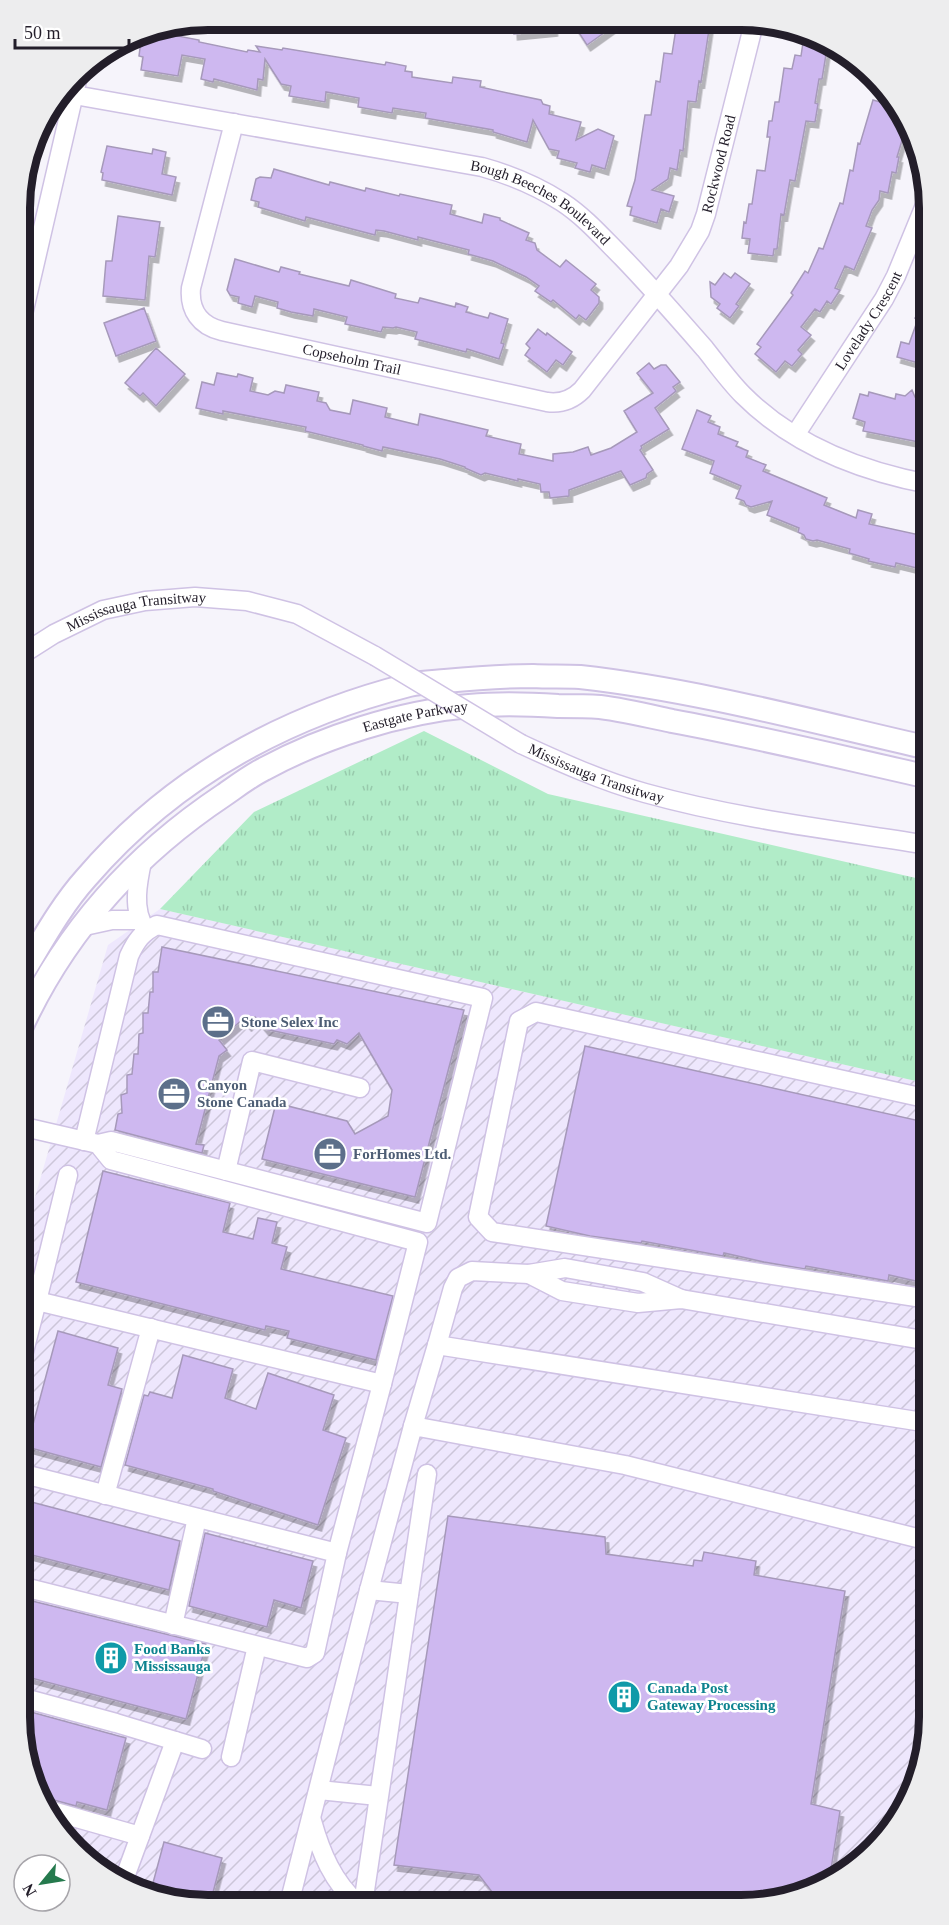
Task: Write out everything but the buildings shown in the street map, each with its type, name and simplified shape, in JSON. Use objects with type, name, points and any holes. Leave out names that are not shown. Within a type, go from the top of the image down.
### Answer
[{"type":"main road","name":"Eastgate Parkway","points":[[30,961],[84,879],[129,832],[207,771],[253,743],[307,718],[411,684],[506,676],[578,677],[710,699],[919,746]]},
{"type":"main road","name":"Eastgate Parkway","points":[[30,1008],[80,927],[108,894],[143,857],[201,811],[262,769],[314,746],[414,715],[469,706],[600,707],[710,728],[919,775]]},
{"type":"street","name":"Rockwood Road","points":[[657,294],[692,246],[706,214],[752,31]]},
{"type":"street","name":"Bough Beeches Boulevard","points":[[71,95],[482,167],[516,178],[548,194],[577,213],[657,294],[743,395],[795,435],[824,453],[850,464],[919,482]]},
{"type":"street","points":[[30,280],[68,98]]},
{"type":"street","name":"Copseholm Trail","points":[[234,123],[191,295],[195,313],[213,329],[560,403],[572,398],[582,390],[657,294]]},
{"type":"street","name":"Lovelady Crescent","points":[[795,435],[884,299],[919,220]]},
{"type":"street","name":"Mississauga Transitway","points":[[30,649],[54,634],[103,610],[145,601],[195,597],[247,601],[297,614],[375,656],[521,744],[580,771],[644,793],[689,804],[757,818],[919,843]]},
{"type":"street","points":[[91,1143],[129,956],[142,925],[139,879],[143,857]]},
{"type":"street","points":[[30,1128],[91,1143],[111,1141],[427,1223],[483,998],[157,925],[111,920],[80,927]]},
{"type":"street","points":[[919,1098],[536,1012],[519,1021],[478,1217],[492,1232],[919,1297]]},
{"type":"street","points":[[226,1171],[252,1061],[360,1088]]},
{"type":"street","points":[[30,1589],[307,1658],[315,1653],[337,1553],[418,1242],[111,1160],[91,1143]]},
{"type":"street","points":[[30,1296],[68,1174]]},
{"type":"street","points":[[291,1895],[413,1426],[453,1288],[458,1278],[472,1271],[528,1274],[562,1291],[638,1303],[681,1299],[919,1339]]},
{"type":"street","points":[[30,1299],[382,1384]]},
{"type":"street","points":[[105,1494],[151,1328]]},
{"type":"street","points":[[437,1345],[919,1421]]},
{"type":"street","points":[[413,1426],[625,1465],[919,1538]]},
{"type":"street","points":[[362,1895],[427,1474]]},
{"type":"street","points":[[30,1475],[337,1553]]},
{"type":"street","points":[[173,1625],[198,1518]]},
{"type":"street","points":[[369,1590],[409,1594]]},
{"type":"street","points":[[231,1757],[257,1646]]},
{"type":"street","points":[[30,1700],[202,1749]]},
{"type":"street","points":[[126,1874],[175,1740]]},
{"type":"street","points":[[319,1790],[378,1796]]},
{"type":"street","points":[[58,1813],[140,1836]]},
{"type":"street","points":[[311,1820],[319,1847],[329,1869],[348,1895]]},
{"type":"shaded area","points":[[160,909],[919,1082],[919,1729],[916,1752],[901,1796],[867,1843],[849,1858],[820,1877],[798,1886],[753,1895],[208,1895],[162,1889],[140,1881],[100,1858],[74,1834],[48,1796],[33,1752],[30,1729],[30,1214],[108,945]]},
{"type":"green space","points":[[424,731],[548,794],[919,879],[919,1082],[160,909],[254,812]]},
{"type":"place","name":"Stone Selex Inc","points":[[218,1022]]},
{"type":"place","name":"Canyon Stone Canada","points":[[174,1094]]},
{"type":"place","name":"ForHomes Ltd.","points":[[330,1154]]},
{"type":"place","name":"Food Banks Mississauga","points":[[111,1658]]},
{"type":"place","name":"Canada Post Gateway Processing","points":[[624,1697]]}]
